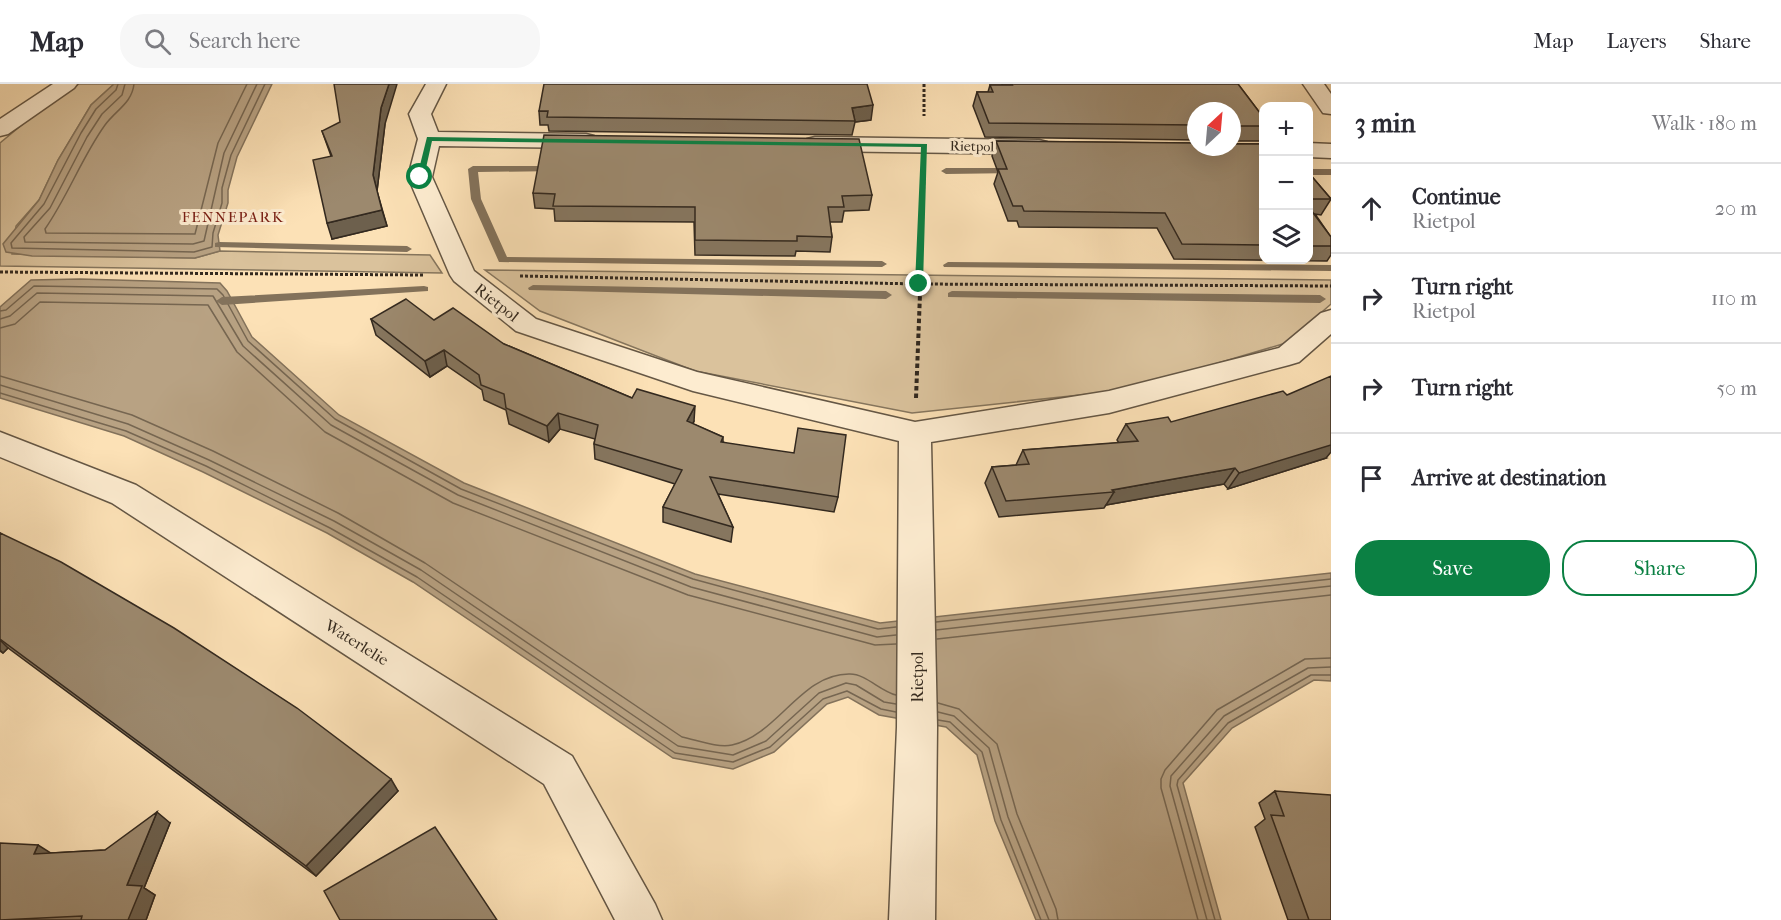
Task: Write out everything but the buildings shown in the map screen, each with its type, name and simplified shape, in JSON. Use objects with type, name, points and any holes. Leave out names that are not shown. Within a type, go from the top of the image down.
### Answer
[{"type":"street","points":[[0,129],[68,84]]},
{"type":"street","name":"Rietpol","points":[[436,84],[420,114],[429,139],[420,177],[464,275],[526,325],[693,381],[915,433],[1109,402],[1289,355],[1331,319]]},
{"type":"street","points":[[1313,84],[1331,108]]},
{"type":"street","points":[[429,139],[606,141]]},
{"type":"street","name":"Rietpol","points":[[795,143],[1065,147]]},
{"type":"street","points":[[1313,150],[1331,151]]},
{"type":"street","name":"Rietpol","points":[[912,920],[917,727],[915,433]]},
{"type":"street","name":"Waterlelie","points":[[0,444],[124,494],[558,770],[639,920]]},
{"type":"path","points":[[915,433],[925,145],[924,84]]},
{"type":"path","points":[[0,272],[24,273]]},
{"type":"path","points":[[919,284],[1331,286]]},
{"type":"shaded area","points":[[79,84],[114,84],[91,105],[58,160],[39,200],[16,226],[12,254],[195,258],[220,251],[430,255],[442,273],[0,266],[0,143],[35,114]]},
{"type":"shaded area","points":[[485,270],[1331,280],[1331,304],[1286,343],[1127,390],[912,413],[695,371],[540,311]]},
{"type":"water","points":[[114,84],[272,84],[237,157],[228,190],[228,203],[218,235],[220,251],[195,258],[32,256],[6,252],[3,244],[39,200],[58,160],[91,105]]},
{"type":"water","points":[[31,280],[220,283],[227,291],[252,337],[339,415],[464,483],[695,574],[880,623],[1331,573],[1331,681],[1314,680],[1232,728],[1183,783],[1221,920],[1036,920],[995,821],[977,755],[946,727],[879,715],[848,697],[827,704],[774,752],[733,769],[673,758],[413,582],[327,533],[124,436],[0,398],[0,307]]},
{"type":"waterway","points":[[556,169],[473,169],[476,199],[503,260],[882,264]]},
{"type":"waterway","points":[[946,171],[1016,171]]},
{"type":"waterway","points":[[1313,172],[1331,172]]},
{"type":"waterway","points":[[219,245],[407,249]]},
{"type":"waterway","points":[[948,265],[1331,268]]},
{"type":"waterway","points":[[533,288],[886,295]]},
{"type":"waterway","points":[[222,301],[424,289]]},
{"type":"waterway","points":[[952,295],[1320,299]]},
{"type":"district","name":"FENNEPARK","points":[[233,217]]},
{"type":"route","points":[[420,177],[429,139],[925,145],[919,284]]}]
